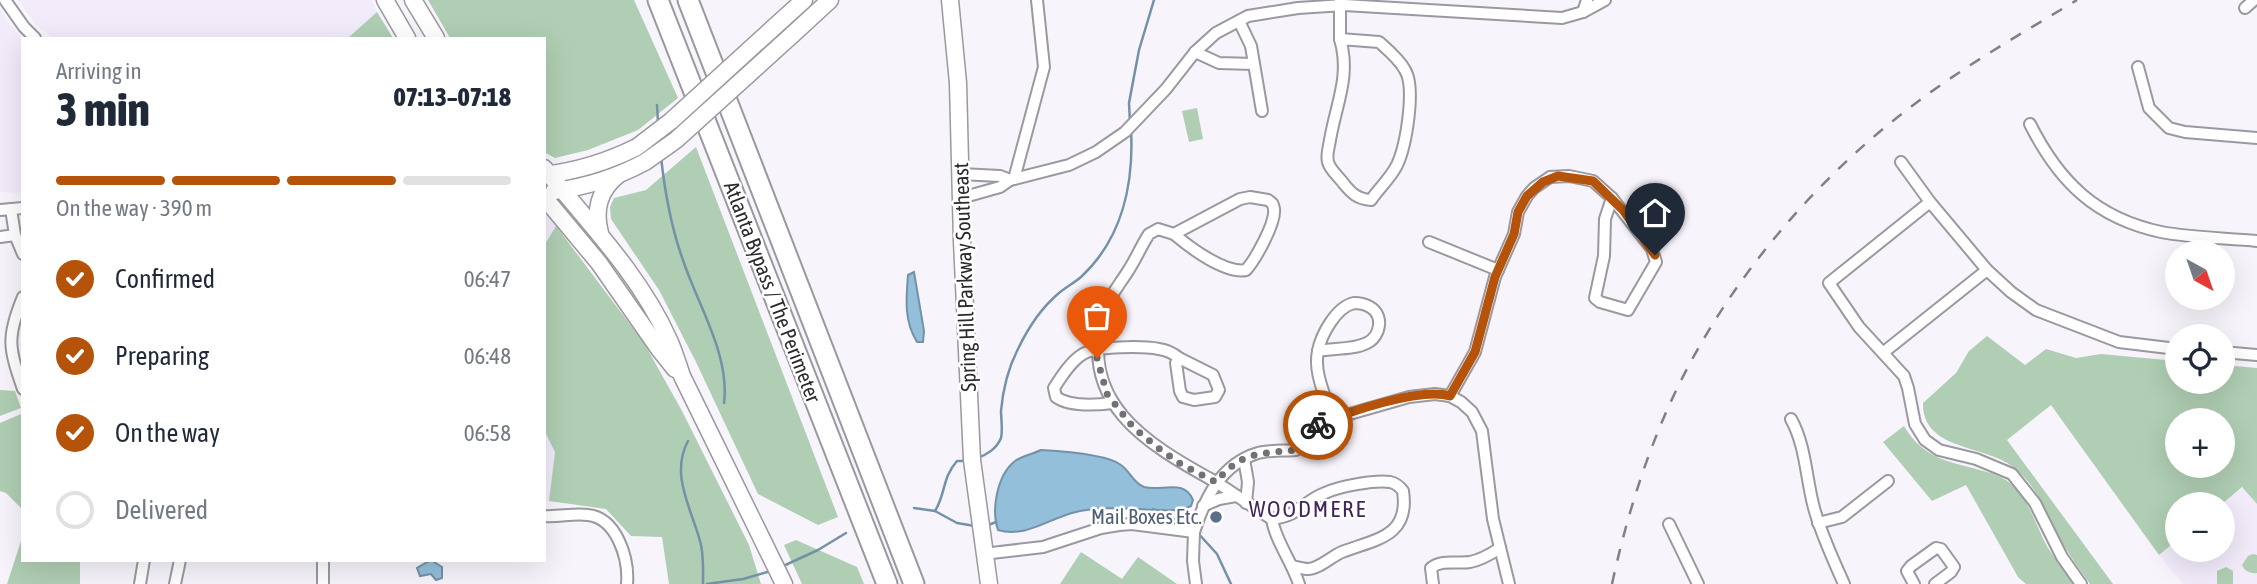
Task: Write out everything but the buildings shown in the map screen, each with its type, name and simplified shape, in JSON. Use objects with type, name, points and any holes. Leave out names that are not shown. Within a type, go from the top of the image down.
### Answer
[{"type":"highway","name":"Atlanta Bypass / The Perimeter","points":[[658,0],[887,584]]},
{"type":"highway","name":"Atlanta Bypass / The Perimeter","points":[[688,0],[914,584]]},
{"type":"street","points":[[5,0],[34,37]]},
{"type":"street","points":[[385,0],[406,37]]},
{"type":"street","points":[[413,0],[435,37]]},
{"type":"street","points":[[546,172],[596,164],[637,146],[671,121],[804,0]]},
{"type":"street","points":[[546,194],[621,173],[645,162],[676,140],[830,0]]},
{"type":"street","name":"Spring Hill Parkway Southeast","points":[[950,0],[958,83],[972,460],[989,584]]},
{"type":"street","points":[[1012,179],[1044,67],[1038,0]]},
{"type":"street","points":[[1472,12],[1474,0]]},
{"type":"street","points":[[1583,12],[1587,0]]},
{"type":"street","points":[[961,198],[1000,187],[1012,179],[1069,165],[1096,152],[1125,132],[1166,89],[1195,52],[1216,33],[1248,16],[1303,4],[1339,3],[1562,18],[1583,12],[1605,0]]},
{"type":"street","points":[[2245,8],[2255,0]]},
{"type":"street","points":[[1339,3],[1340,39],[1344,53],[1345,77],[1333,120],[1327,154],[1328,164],[1352,193],[1362,200],[1371,200],[1388,179],[1401,155],[1409,105],[1408,78],[1405,70],[1379,41],[1340,39]]},
{"type":"street","points":[[1239,21],[1251,46],[1262,111]]},
{"type":"street","points":[[1195,52],[1219,63],[1254,64]]},
{"type":"street","points":[[2138,67],[2149,108],[2169,128],[2185,132],[2257,138]]},
{"type":"street","points":[[2030,124],[2053,165],[2071,186],[2120,219],[2164,233],[2257,241]]},
{"type":"street","points":[[1901,162],[1930,202],[1987,270],[2024,303],[2045,314],[2119,342],[2165,348]]},
{"type":"street","points":[[546,172],[601,236],[656,315],[670,342],[682,376],[784,584]]},
{"type":"street","points":[[601,236],[597,218],[599,201],[606,187],[621,173]]},
{"type":"street","points":[[960,174],[1012,179]]},
{"type":"street","points":[[1450,396],[1475,352],[1498,270],[1514,234],[1518,212],[1527,196],[1543,182],[1558,176],[1589,180],[1612,198],[1655,255],[1656,262],[1628,310],[1595,298],[1604,256],[1605,219],[1612,198]]},
{"type":"street","points":[[546,197],[592,254],[659,349],[682,376]]},
{"type":"street","points":[[1174,234],[1240,200],[1260,197],[1274,206],[1269,230],[1249,268],[1242,272],[1201,254],[1174,234],[1158,229],[1149,234],[1105,309],[1096,350],[1107,394],[1133,427],[1182,465],[1216,482],[1272,519],[1291,515],[1324,493],[1345,487],[1389,482],[1403,491],[1404,515],[1386,536],[1334,556],[1314,568],[1292,565]]},
{"type":"street","points":[[1930,202],[1829,283],[1858,327],[1884,352],[1903,376],[1915,424],[1925,440],[1939,450],[2012,474],[2035,503],[2062,557],[2081,584]]},
{"type":"street","points":[[11,209],[15,234],[21,249]]},
{"type":"street","points":[[0,237],[15,234]]},
{"type":"street","points":[[1429,242],[1498,270]]},
{"type":"street","points":[[1884,352],[1987,270]]},
{"type":"street","points":[[21,302],[10,341],[21,382]]},
{"type":"street","points":[[1318,351],[1359,346],[1372,340],[1378,331],[1379,320],[1374,310],[1367,305],[1354,303],[1344,307],[1322,337],[1316,357],[1321,388],[1332,419]]},
{"type":"street","points":[[1113,403],[1083,404],[1061,401],[1054,392],[1057,383],[1083,354],[1096,350],[1159,349],[1170,351],[1213,375],[1219,390],[1215,397],[1194,400],[1183,397],[1176,363],[1179,358]]},
{"type":"street","points":[[2235,353],[2257,355]]},
{"type":"street","points":[[1196,584],[1193,561],[1194,531],[1203,506],[1225,471],[1259,452],[1296,450],[1302,439],[1318,425],[1332,419],[1409,397],[1435,394],[1461,401],[1472,412],[1482,431],[1490,502],[1509,584]]},
{"type":"street","points":[[1791,419],[1796,428],[1818,523],[1844,584]]},
{"type":"street","points":[[1244,459],[1248,482],[1246,503]]},
{"type":"street","points":[[1818,523],[1842,517],[1888,481]]},
{"type":"street","points":[[1203,506],[1236,496]]},
{"type":"street","points":[[546,516],[580,514],[600,517],[619,541],[626,562],[627,584]]},
{"type":"street","points":[[1272,519],[1298,584]]},
{"type":"street","points":[[1670,524],[1698,584]]},
{"type":"street","points":[[983,554],[1043,547],[1101,528],[1119,525],[1194,531]]},
{"type":"street","points":[[1433,584],[1432,568],[1442,562],[1472,562],[1500,548]]},
{"type":"street","points":[[1914,584],[1908,571],[1911,566],[1937,548],[1941,549],[1954,567],[1935,584]]},
{"type":"street","points":[[140,584],[144,562]]},
{"type":"street","points":[[175,584],[180,562]]},
{"type":"street","points":[[323,562],[323,584]]},
{"type":"shaded area","points":[[18,0],[371,0],[377,12],[349,37],[52,37],[36,25]]},
{"type":"shaded area","points":[[0,9],[21,37],[21,193],[0,192]]},
{"type":"shaded area","points":[[546,214],[556,226],[546,243]]},
{"type":"shaded area","points":[[546,434],[555,452],[549,501],[546,500]]},
{"type":"shaded area","points":[[2243,487],[2257,504],[2257,584],[2183,584],[2159,555],[2165,550],[2165,562],[2235,562],[2235,493]]},
{"type":"green space","points":[[428,0],[634,0],[678,98],[638,130],[588,150],[555,158],[546,153],[546,37],[449,37]]},
{"type":"green space","points":[[377,12],[392,37],[349,37]]},
{"type":"green space","points":[[1197,108],[1203,139],[1189,142],[1182,111]]},
{"type":"green space","points":[[696,147],[838,517],[818,525],[758,494],[659,290],[611,219],[610,207],[614,198],[646,190]]},
{"type":"green space","points":[[556,226],[644,343],[682,411],[749,545],[761,584],[669,584],[662,537],[631,536],[606,509],[549,501],[555,452],[546,434],[546,243]]},
{"type":"green space","points":[[1987,336],[2025,365],[2046,349],[2076,358],[2101,354],[2165,360],[2165,394],[2235,394],[2235,366],[2257,368],[2257,504],[2242,487],[2235,493],[2165,492],[2165,550],[2159,555],[2051,405],[2007,440],[2113,584],[2090,584],[2063,544],[2042,502],[2022,475],[2001,460],[1944,439],[1925,419],[1923,403],[1956,373],[1969,351]]},
{"type":"green space","points":[[0,390],[15,391],[21,408],[0,416]]},
{"type":"green space","points":[[21,414],[21,508],[6,493],[0,491],[0,423]]},
{"type":"green space","points":[[1904,426],[1919,445],[1936,457],[1992,474],[2010,483],[2023,497],[2048,548],[2073,584],[2026,584],[2018,577],[1966,485],[1932,501],[1883,442]]},
{"type":"green space","points":[[796,540],[857,567],[864,584],[802,584],[784,545]]},
{"type":"green space","points":[[21,541],[21,562],[80,562],[80,584],[7,584]]},
{"type":"green space","points":[[1081,552],[1122,579],[1138,557],[1177,584],[1060,584]]},
{"type":"green space","points":[[2257,555],[2257,573],[2248,572],[2242,565],[2248,556]]},
{"type":"green space","points":[[2226,567],[2233,571],[2233,584],[2217,584],[2217,571]]},
{"type":"water","points":[[914,272],[924,331],[923,342],[917,342],[908,318],[908,275]]},
{"type":"water","points":[[1041,450],[1082,454],[1114,461],[1144,487],[1184,489],[1193,500],[1191,506],[1182,510],[1086,510],[1026,530],[998,530],[995,513],[997,493],[1004,475],[1015,461]]},
{"type":"water","points":[[428,562],[434,562],[442,567],[442,578],[436,580],[431,574],[420,576],[417,568]]},
{"type":"waterway","points":[[1130,123],[1129,103],[1139,50],[1154,0]]},
{"type":"waterway","points":[[657,105],[658,123]]},
{"type":"waterway","points":[[977,458],[991,451],[1001,438],[1001,411],[1006,379],[1026,334],[1046,305],[1095,262],[1116,228],[1127,190],[1131,129]]},
{"type":"waterway","points":[[661,157],[675,237],[718,350],[725,385],[724,403]]},
{"type":"waterway","points":[[688,441],[683,453],[682,478],[701,546],[703,584]]},
{"type":"waterway","points":[[935,511],[952,467],[957,461],[968,461]]},
{"type":"waterway","points":[[914,508],[935,511],[957,523],[975,526]]},
{"type":"waterway","points":[[1153,509],[1192,528]]},
{"type":"waterway","points":[[986,526],[996,522]]},
{"type":"waterway","points":[[1197,532],[1217,554],[1231,584]]},
{"type":"waterway","points":[[781,567],[846,533]]},
{"type":"waterway","points":[[707,584],[743,579],[771,571]]},
{"type":"railway","points":[[1612,584],[1636,495],[1668,408],[1714,322],[1741,281],[1772,242],[1804,204],[1839,169],[1912,106],[1972,64],[2077,0]]},
{"type":"way so far","points":[[1097,358],[1107,394],[1133,427],[1182,465],[1216,482],[1225,471],[1259,452],[1296,450],[1302,439],[1318,425]]},
{"type":"place","name":"Mail Boxes Etc.","points":[[1216,517]]},
{"type":"district","name":"WOODMERE","points":[[1308,509]]},
{"type":"route","points":[[1318,425],[1409,397],[1435,394],[1450,396],[1475,352],[1495,277],[1514,234],[1518,212],[1534,188],[1550,177],[1569,176],[1593,181],[1623,210],[1655,255]]}]
